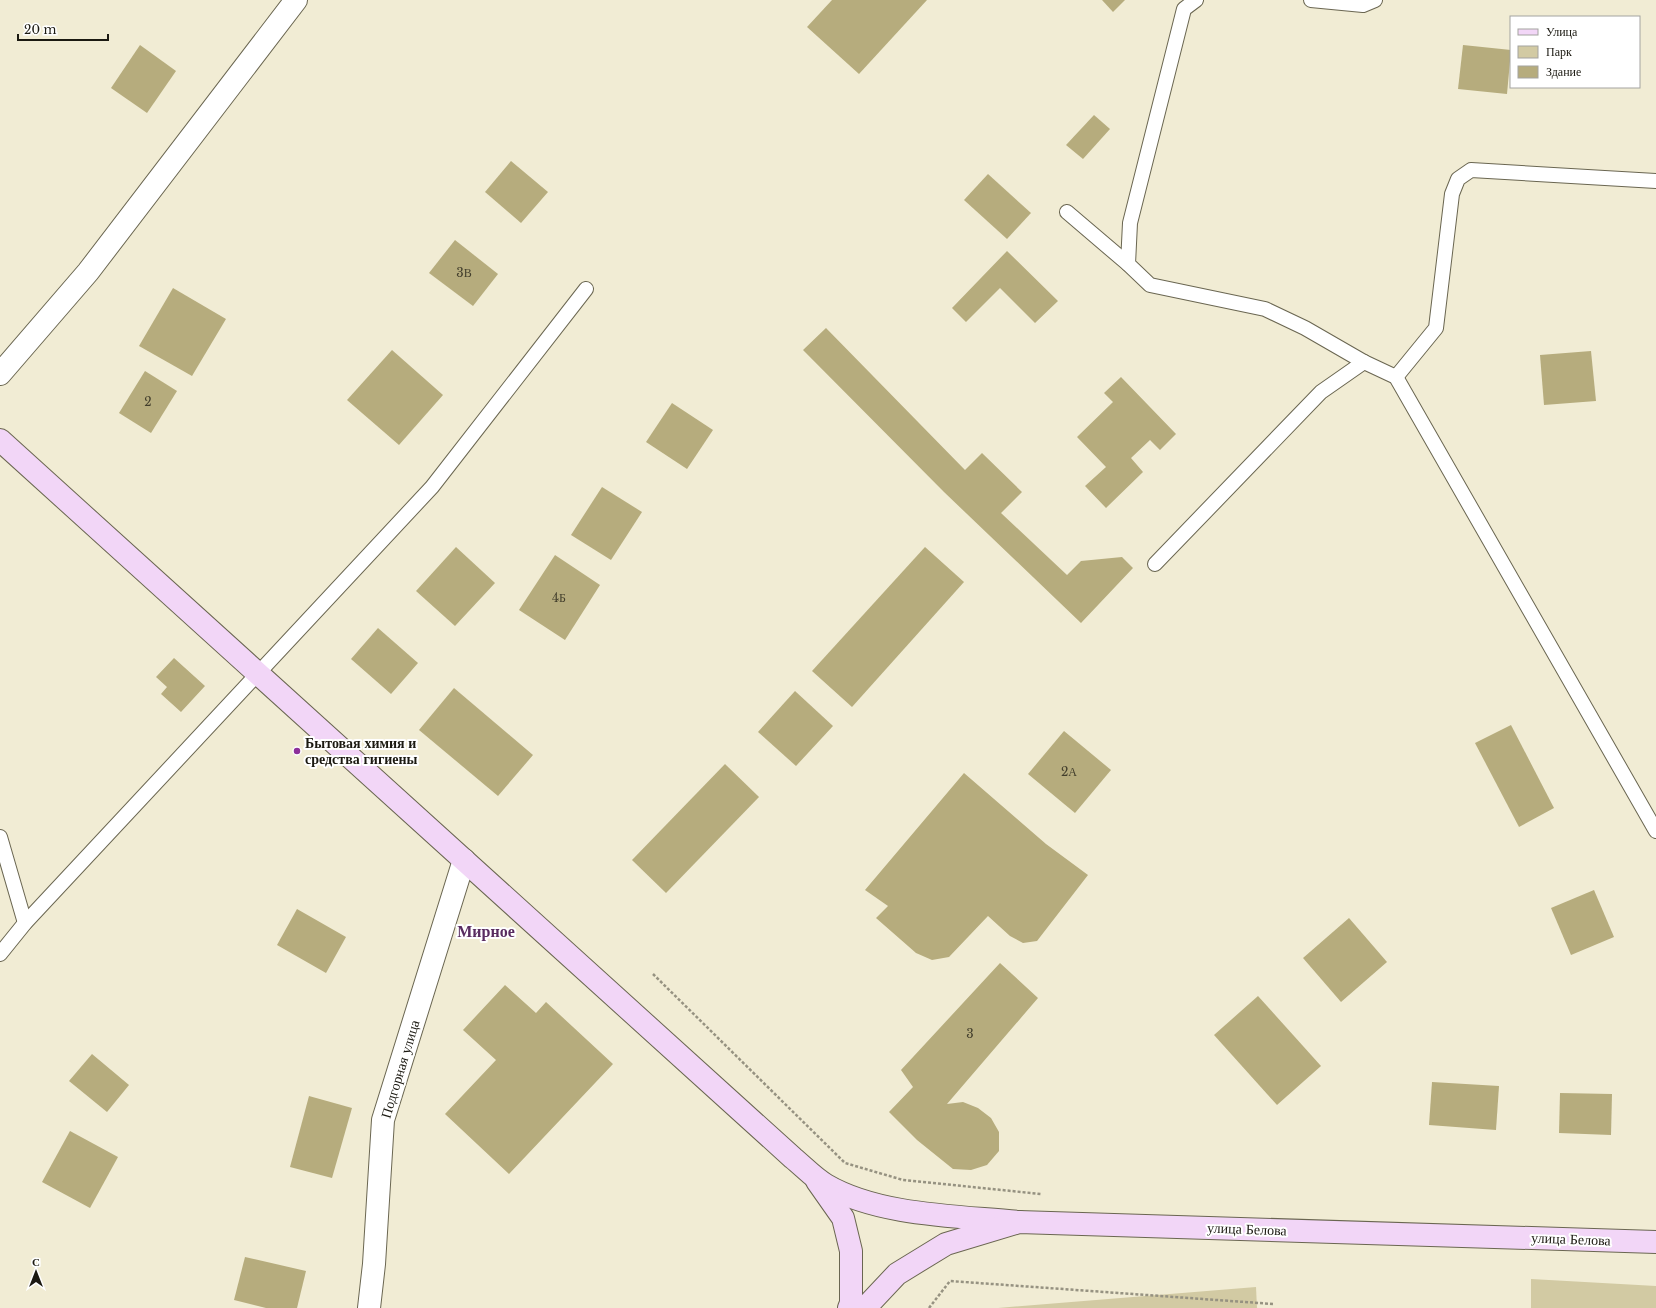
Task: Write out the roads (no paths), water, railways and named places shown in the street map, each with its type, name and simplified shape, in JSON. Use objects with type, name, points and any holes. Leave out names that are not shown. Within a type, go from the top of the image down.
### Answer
[{"type":"main road","points":[[0,440],[781,1148],[810,1172],[826,1184],[864,1202],[906,1210],[1019,1222]]},
{"type":"main road","points":[[810,1172],[843,1218],[851,1251],[851,1303],[849,1308]]},
{"type":"main road","name":"улица Белова","points":[[865,1308],[898,1274],[946,1244],[1019,1222],[1656,1242]]},
{"type":"street","points":[[0,374],[88,272],[296,0]]},
{"type":"street","name":"Подгорная улица","points":[[369,1308],[374,1264],[383,1120],[464,860]]},
{"type":"lane","points":[[1128,264],[1130,223],[1184,9],[1196,0]]},
{"type":"lane","points":[[1311,0],[1363,5],[1375,0]]},
{"type":"lane","points":[[1396,377],[1436,328],[1452,194],[1458,179],[1471,170],[1656,181]]},
{"type":"lane","points":[[1068,212],[1128,264],[1150,286],[1265,309],[1305,328],[1364,362],[1396,377],[1656,831]]},
{"type":"lane","points":[[0,954],[25,923],[432,487],[586,289]]},
{"type":"lane","points":[[1155,564],[1321,392],[1364,362]]},
{"type":"lane","points":[[0,837],[25,923]]},
{"type":"place","name":"Бытовая химия и средства гигиены","points":[[297,751]]},
{"type":"district","name":"Мирное","points":[[486,931]]}]
